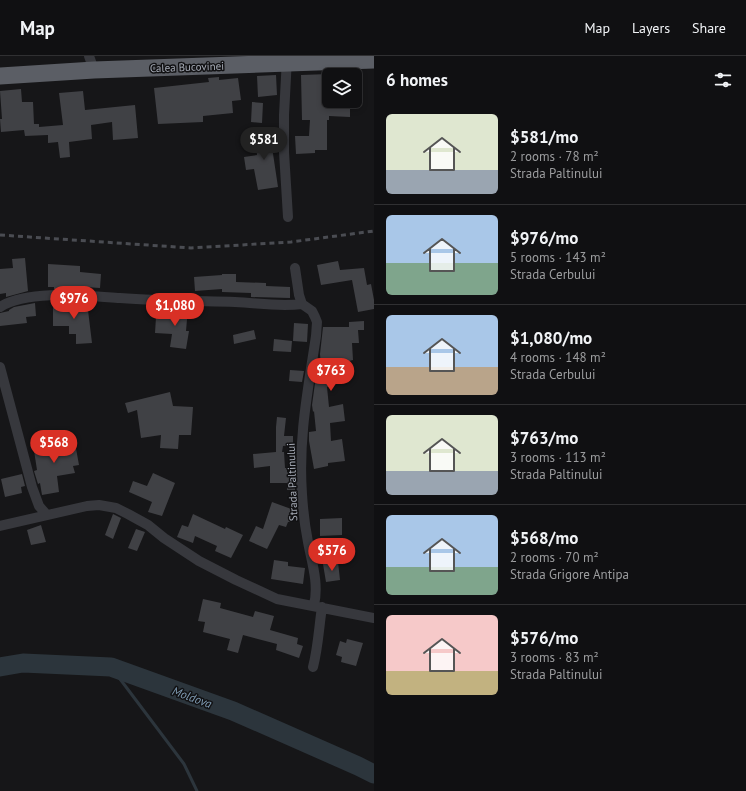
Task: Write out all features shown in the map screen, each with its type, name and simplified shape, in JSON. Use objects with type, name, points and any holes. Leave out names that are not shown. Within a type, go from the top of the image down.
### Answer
[{"type":"highway","name":"Calea Bucovinei","points":[[0,76],[92,63],[374,60]]},
{"type":"street","points":[[287,60],[284,115],[284,152],[288,217]]},
{"type":"street","points":[[0,307],[26,298],[50,296],[105,297],[183,302],[248,303],[273,306],[302,304],[299,295],[295,268]]},
{"type":"street","name":"Strada Paltinului","points":[[302,304],[312,311],[317,322],[303,422],[301,454],[302,494],[305,526],[317,588],[318,632],[313,667]]},
{"type":"street","points":[[0,368],[30,481],[39,506],[46,514]]},
{"type":"street","points":[[0,526],[19,523],[46,514],[87,506],[99,505],[116,508],[148,525],[164,538],[199,561],[277,599],[374,618]]},
{"type":"building","points":[[322,74],[322,108],[350,108],[350,117],[329,116],[329,120],[327,120],[327,150],[315,150],[315,153],[296,154],[295,136],[309,136],[310,120],[302,120],[301,75]]},
{"type":"building","points":[[276,75],[277,95],[258,97],[257,76]]},
{"type":"building","points":[[219,77],[219,80],[238,78],[241,100],[232,101],[233,113],[203,116],[203,122],[158,124],[154,88],[209,82],[208,78]]},
{"type":"building","points":[[21,89],[22,102],[33,102],[34,124],[39,124],[39,127],[63,125],[59,93],[83,91],[85,110],[135,105],[138,138],[113,140],[112,122],[91,125],[92,139],[69,142],[70,157],[60,158],[58,142],[48,143],[48,135],[25,136],[24,130],[1,132],[0,119],[2,119],[0,91]]},
{"type":"building","points":[[252,102],[263,103],[262,123],[251,122]]},
{"type":"building","points":[[274,130],[276,147],[272,147],[278,187],[258,190],[254,169],[246,170],[244,157],[257,155],[255,132]]},
{"type":"building","points":[[25,258],[28,291],[6,297],[6,293],[0,294],[0,269],[13,268],[12,259]]},
{"type":"building","points":[[338,261],[340,270],[364,268],[367,285],[371,284],[374,309],[358,312],[352,280],[321,285],[317,265]]},
{"type":"building","points":[[48,264],[80,266],[80,272],[101,274],[100,288],[85,287],[85,289],[54,289],[54,287],[48,287]]},
{"type":"building","points":[[236,274],[236,282],[266,283],[266,286],[290,287],[290,298],[251,297],[251,293],[222,292],[222,289],[195,291],[194,277]]},
{"type":"building","points":[[53,302],[87,302],[92,343],[76,344],[76,334],[69,334],[69,326],[53,326]]},
{"type":"building","points":[[35,303],[36,316],[26,317],[27,323],[0,326],[0,313],[9,311],[14,307]]},
{"type":"building","points":[[168,307],[188,308],[186,331],[189,331],[186,349],[170,347],[172,334],[155,333],[156,317],[167,318]]},
{"type":"building","points":[[364,321],[364,330],[358,330],[359,343],[352,343],[353,360],[349,361],[349,367],[333,368],[333,386],[327,387],[329,407],[343,404],[345,421],[330,423],[331,441],[342,439],[345,461],[328,463],[328,466],[314,469],[309,441],[309,432],[316,431],[312,405],[316,376],[322,376],[320,354],[323,327],[349,327],[349,322]]},
{"type":"building","points":[[294,323],[308,324],[307,342],[293,341]]},
{"type":"building","points":[[254,330],[256,339],[234,344],[233,335]]},
{"type":"building","points":[[274,339],[292,341],[291,352],[273,351]]},
{"type":"building","points":[[290,370],[304,371],[302,382],[289,381]]},
{"type":"building","points":[[170,392],[173,406],[193,407],[191,435],[179,435],[178,449],[160,448],[161,435],[141,438],[137,410],[128,413],[125,403]]},
{"type":"building","points":[[277,417],[286,418],[284,436],[293,436],[293,445],[283,446],[282,452],[284,452],[285,468],[287,468],[287,472],[295,472],[295,490],[287,490],[287,483],[270,483],[270,466],[254,468],[253,454],[276,452]]},
{"type":"building","points":[[51,441],[52,447],[75,443],[79,465],[73,466],[75,473],[57,476],[59,492],[42,495],[40,483],[38,484],[34,471],[37,470],[33,444]]},
{"type":"building","points":[[153,473],[175,483],[162,516],[148,512],[152,502],[129,492],[133,481],[147,486]]},
{"type":"building","points":[[22,474],[25,486],[21,487],[22,493],[5,497],[1,479]]},
{"type":"building","points":[[272,502],[294,510],[290,522],[288,522],[286,527],[279,525],[267,549],[249,541],[256,526],[263,529]]},
{"type":"building","points":[[113,514],[121,518],[113,539],[105,535]]},
{"type":"building","points":[[193,514],[225,529],[226,527],[243,535],[231,558],[215,551],[217,546],[195,536],[193,543],[177,537],[182,525],[188,527]]},
{"type":"building","points":[[342,518],[342,535],[320,536],[320,519]]},
{"type":"building","points":[[41,525],[46,542],[31,545],[27,530]]},
{"type":"building","points":[[136,529],[145,532],[137,551],[128,548]]},
{"type":"building","points":[[274,560],[288,562],[288,566],[305,568],[303,584],[271,579]]},
{"type":"building","points":[[338,562],[340,580],[326,582],[323,564]]},
{"type":"building","points":[[203,599],[221,603],[220,608],[253,617],[255,611],[274,616],[270,630],[298,638],[297,644],[303,646],[299,658],[276,650],[277,644],[243,635],[238,653],[227,650],[230,639],[203,632],[205,622],[198,621]]},
{"type":"building","points":[[347,639],[363,643],[356,666],[341,662],[342,657],[336,655],[340,641],[346,643]]},
{"type":"waterway","name":"Moldova","points":[[0,667],[23,663],[111,667],[233,711],[374,774]]},
{"type":"waterway","points":[[111,667],[184,764],[197,791]]},
{"type":"railway","points":[[0,235],[191,248],[291,242],[374,231]]}]
